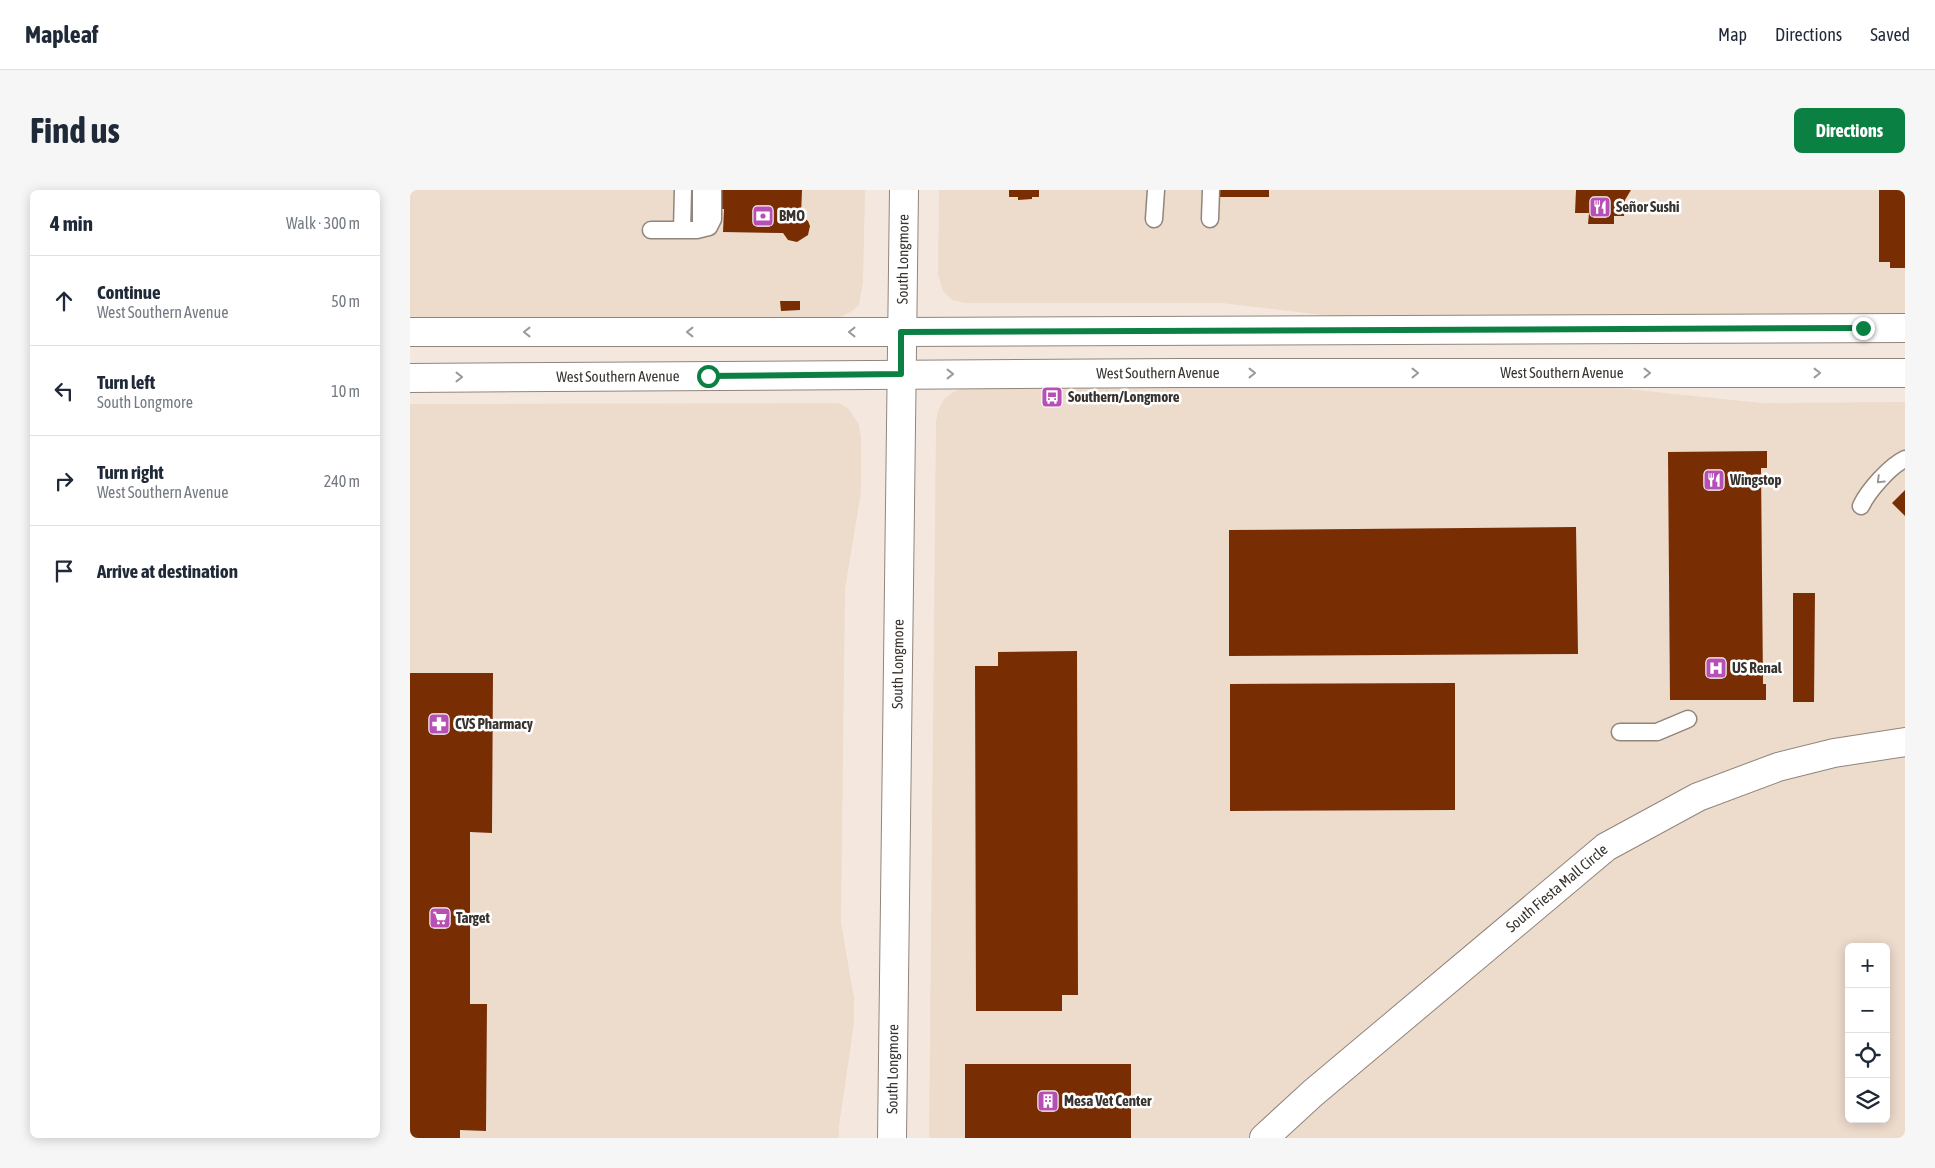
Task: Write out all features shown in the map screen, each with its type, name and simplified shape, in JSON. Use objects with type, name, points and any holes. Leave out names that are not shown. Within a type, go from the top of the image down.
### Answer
[{"type":"main road","name":"South Longmore","points":[[892,1138],[904,190]]},
{"type":"main road","points":[[410,347],[423,332],[1905,328]]},
{"type":"main road","name":"West Southern Avenue","points":[[410,378],[901,374],[1905,373]]},
{"type":"main road","name":"South Fiesta Mall Circle","points":[[1264,1138],[1313,1093],[1606,848],[1698,797],[1778,767],[1834,753],[1905,742]]},
{"type":"lane","points":[[683,190],[690,230]]},
{"type":"lane","points":[[690,230],[701,224],[701,190]]},
{"type":"lane","points":[[652,230],[690,230],[710,227],[713,220],[713,190]]},
{"type":"lane","points":[[1154,220],[1156,190]]},
{"type":"lane","points":[[1210,220],[1211,190]]},
{"type":"lane","points":[[1861,506],[1866,494],[1894,467],[1905,460]]},
{"type":"lane","points":[[1620,732],[1657,732],[1688,719]]},
{"type":"shaded area","points":[[410,190],[865,190],[863,283],[859,304],[854,310],[839,318],[820,320],[410,320]]},
{"type":"shaded area","points":[[939,190],[1905,190],[1905,317],[1357,319],[1222,303],[965,303],[953,300],[943,291],[938,275]]},
{"type":"shaded area","points":[[1580,384],[1761,403],[1905,402],[1905,1138],[929,1138],[936,423],[938,411],[944,399],[953,392],[968,387]]},
{"type":"shaded area","points":[[838,403],[849,409],[859,425],[861,439],[861,492],[845,589],[841,923],[854,998],[854,1023],[839,1126],[839,1138],[410,1138],[410,404]]},
{"type":"building","name":"BMO","points":[[682,190],[802,190],[801,215],[808,221],[810,226],[808,235],[797,242],[788,240],[783,233],[723,232],[724,209],[682,209]]},
{"type":"building","points":[[1009,190],[1039,190],[1039,197],[1018,200],[1018,197],[1009,197]]},
{"type":"building","points":[[1215,190],[1269,190],[1269,197],[1215,197]]},
{"type":"building","name":"Señor Sushi","points":[[1576,190],[1631,190],[1625,200],[1624,216],[1614,216],[1614,224],[1588,224],[1589,213],[1575,213]]},
{"type":"building","points":[[1879,190],[1905,190],[1905,268],[1890,268],[1890,262],[1879,262]]},
{"type":"building","points":[[780,301],[800,301],[800,310],[781,311]]},
{"type":"building","points":[[1767,451],[1767,468],[1761,468],[1763,684],[1766,684],[1766,700],[1670,700],[1668,452]]},
{"type":"building","points":[[1905,490],[1905,516],[1892,503]]},
{"type":"building","points":[[1576,527],[1578,654],[1229,656],[1229,530]]},
{"type":"building","points":[[1793,593],[1815,593],[1814,702],[1793,702]]},
{"type":"building","points":[[1077,651],[1078,995],[1062,995],[1062,1011],[976,1011],[975,666],[998,666],[998,652]]},
{"type":"building","name":"Target","points":[[410,673],[493,673],[492,833],[470,832],[470,1004],[487,1004],[486,1131],[460,1130],[460,1138],[410,1138]]},
{"type":"building","points":[[1455,683],[1455,810],[1230,811],[1230,684]]},
{"type":"building","name":"Mesa Vet Center","points":[[965,1064],[1131,1064],[1131,1138],[965,1138]]},
{"type":"place","name":"Señor Sushi","points":[[1600,207]]},
{"type":"place","name":"BMO","points":[[763,216]]},
{"type":"place","name":"Southern/Longmore","points":[[1052,397]]},
{"type":"place","name":"Wingstop","points":[[1714,480]]},
{"type":"place","name":"US Renal","points":[[1716,668]]},
{"type":"place","name":"CVS Pharmacy","points":[[439,724]]},
{"type":"place","name":"Target","points":[[440,918]]},
{"type":"place","name":"Mesa Vet Center","points":[[1048,1101]]},
{"type":"route","points":[[708,376],[901,374],[901,332],[1863,328]]}]
